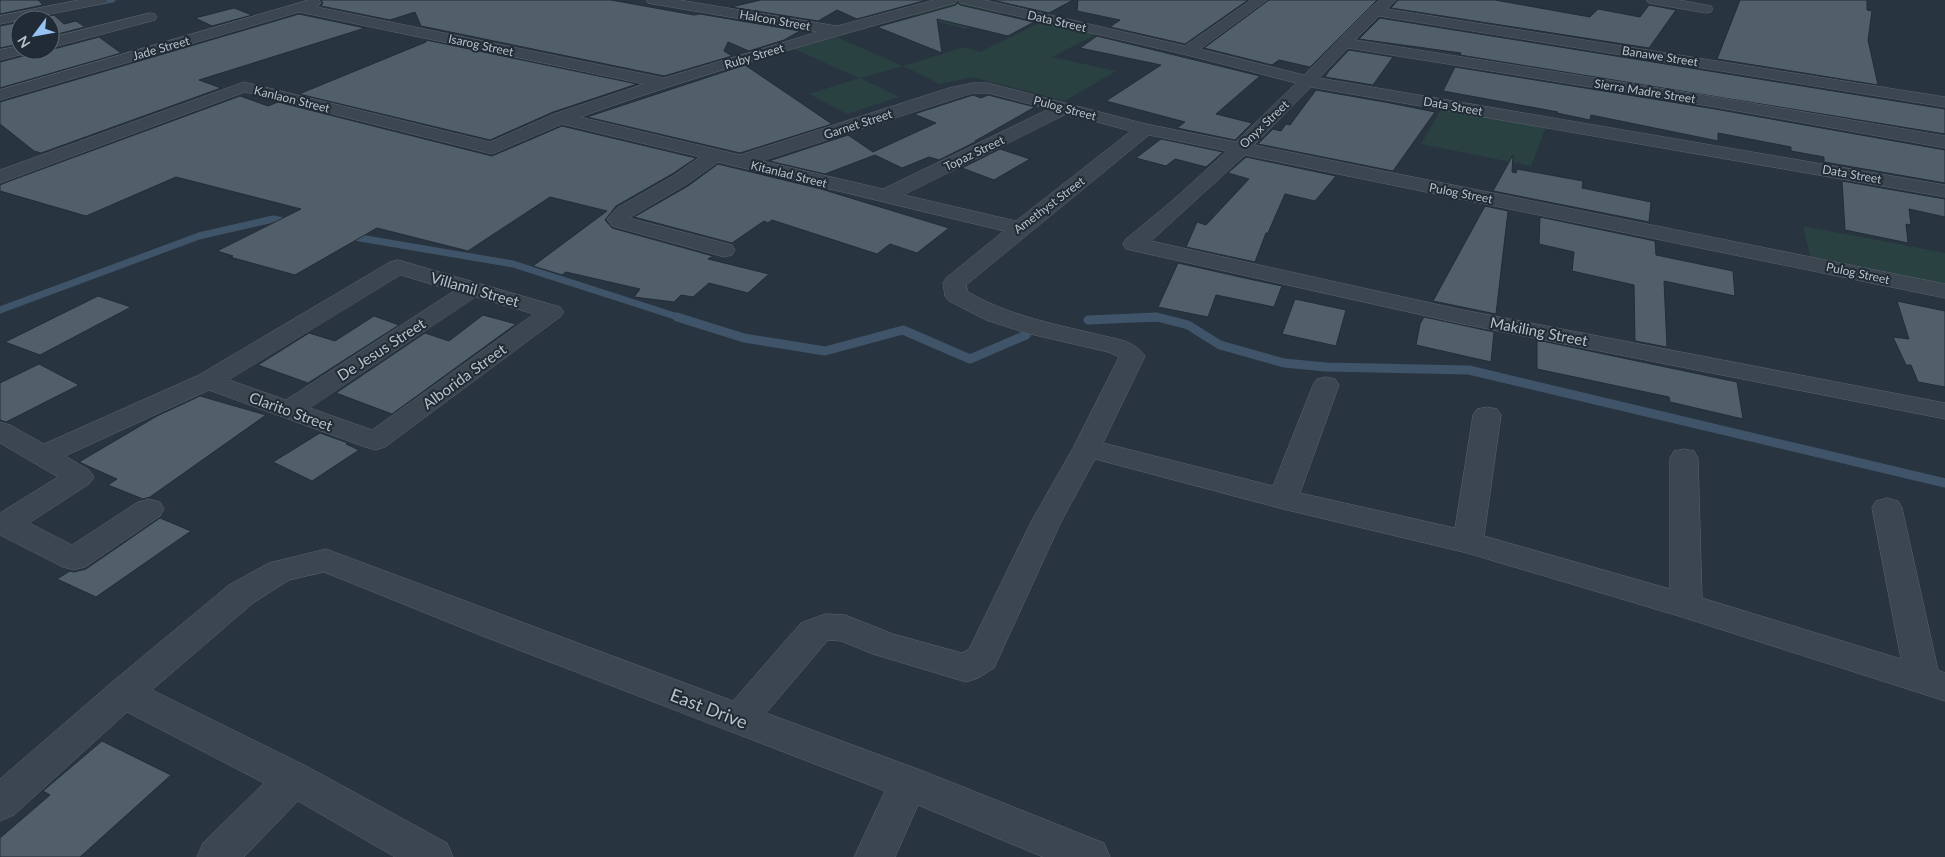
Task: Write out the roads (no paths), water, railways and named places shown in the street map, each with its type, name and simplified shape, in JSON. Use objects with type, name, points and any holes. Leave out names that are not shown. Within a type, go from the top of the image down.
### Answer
[{"type":"street","points":[[0,20],[101,0]]},
{"type":"street","name":"Jade Street","points":[[0,95],[323,0]]},
{"type":"street","name":"Halcon Street","points":[[653,0],[838,31]]},
{"type":"street","points":[[699,7],[725,0]]},
{"type":"street","name":"Ruby Street","points":[[560,118],[664,82],[950,0]]},
{"type":"street","name":"Data Street","points":[[965,0],[1188,51],[1308,81],[1945,190]]},
{"type":"street","points":[[1188,51],[1260,0]]},
{"type":"street","points":[[1654,0],[1706,9]]},
{"type":"street","points":[[60,41],[155,19],[135,6]]},
{"type":"street","name":"Onyx Street","points":[[1134,244],[1195,191],[1382,6]]},
{"type":"street","name":"Banawe Street","points":[[1382,6],[1945,102]]},
{"type":"street","name":"Isarog Street","points":[[297,8],[664,82]]},
{"type":"street","points":[[175,28],[198,37]]},
{"type":"street","name":"Sierra Madre Street","points":[[1344,43],[1945,142]]},
{"type":"street","name":"Kanlaon Street","points":[[0,177],[244,87],[492,148],[560,118]]},
{"type":"street","name":"Pulog Street","points":[[978,87],[996,89],[1064,109],[1238,149],[1945,291]]},
{"type":"street","name":"Garnet Street","points":[[739,162],[954,92],[978,87]]},
{"type":"street","name":"Topaz Street","points":[[884,197],[1064,109]]},
{"type":"street","name":"Kitanlad Street","points":[[560,118],[1018,228]]},
{"type":"street","name":"Amethyst Street","points":[[1087,448],[1132,356],[1127,351],[1116,346],[1040,329],[977,309],[957,296],[954,283],[1018,228],[1063,196],[1145,129]]},
{"type":"street","points":[[714,156],[680,180],[624,212],[617,218],[619,222],[724,250]]},
{"type":"street","name":"Makiling Street","points":[[1134,244],[1458,316],[1945,410]]},
{"type":"street","name":"Villamil Street","points":[[208,380],[398,267],[552,312]]},
{"type":"street","name":"De Jesus Street","points":[[289,410],[473,289]]},
{"type":"street","name":"Alborida Street","points":[[375,441],[552,312]]},
{"type":"street","points":[[42,456],[208,380]]},
{"type":"street","name":"Clarito Street","points":[[208,380],[375,441]]},
{"type":"street","points":[[1283,499],[1326,385]]},
{"type":"street","points":[[1468,542],[1487,415]]},
{"type":"street","points":[[0,431],[79,477],[5,524],[74,559],[149,508]]},
{"type":"street","points":[[740,719],[814,632],[825,627],[845,628],[885,645],[966,668],[975,664],[982,658],[1046,522],[1087,448],[1283,499],[1468,542],[1686,606],[1934,684]]},
{"type":"street","points":[[1684,458],[1686,606]]},
{"type":"street","points":[[1887,508],[1934,684]]},
{"type":"street","name":"East Drive","points":[[124,693],[241,594],[280,571],[326,560],[909,783],[1090,857]]},
{"type":"street","points":[[0,803],[124,693],[294,778],[433,857]]},
{"type":"street","points":[[217,857],[294,778]]},
{"type":"street","points":[[874,857],[909,783]]},
{"type":"waterway","points":[[96,3],[113,0]]},
{"type":"waterway","points":[[0,310],[199,236],[273,219],[289,222]]},
{"type":"waterway","points":[[348,236],[513,264],[681,318]]},
{"type":"waterway","points":[[677,317],[744,338],[825,351],[903,330],[970,359],[1026,335]]},
{"type":"waterway","points":[[1088,320],[1157,317],[1188,325],[1220,345],[1284,363],[1326,367],[1469,370],[1945,483]]},
{"type":"waterway","points":[[1136,318],[1160,318]]}]
